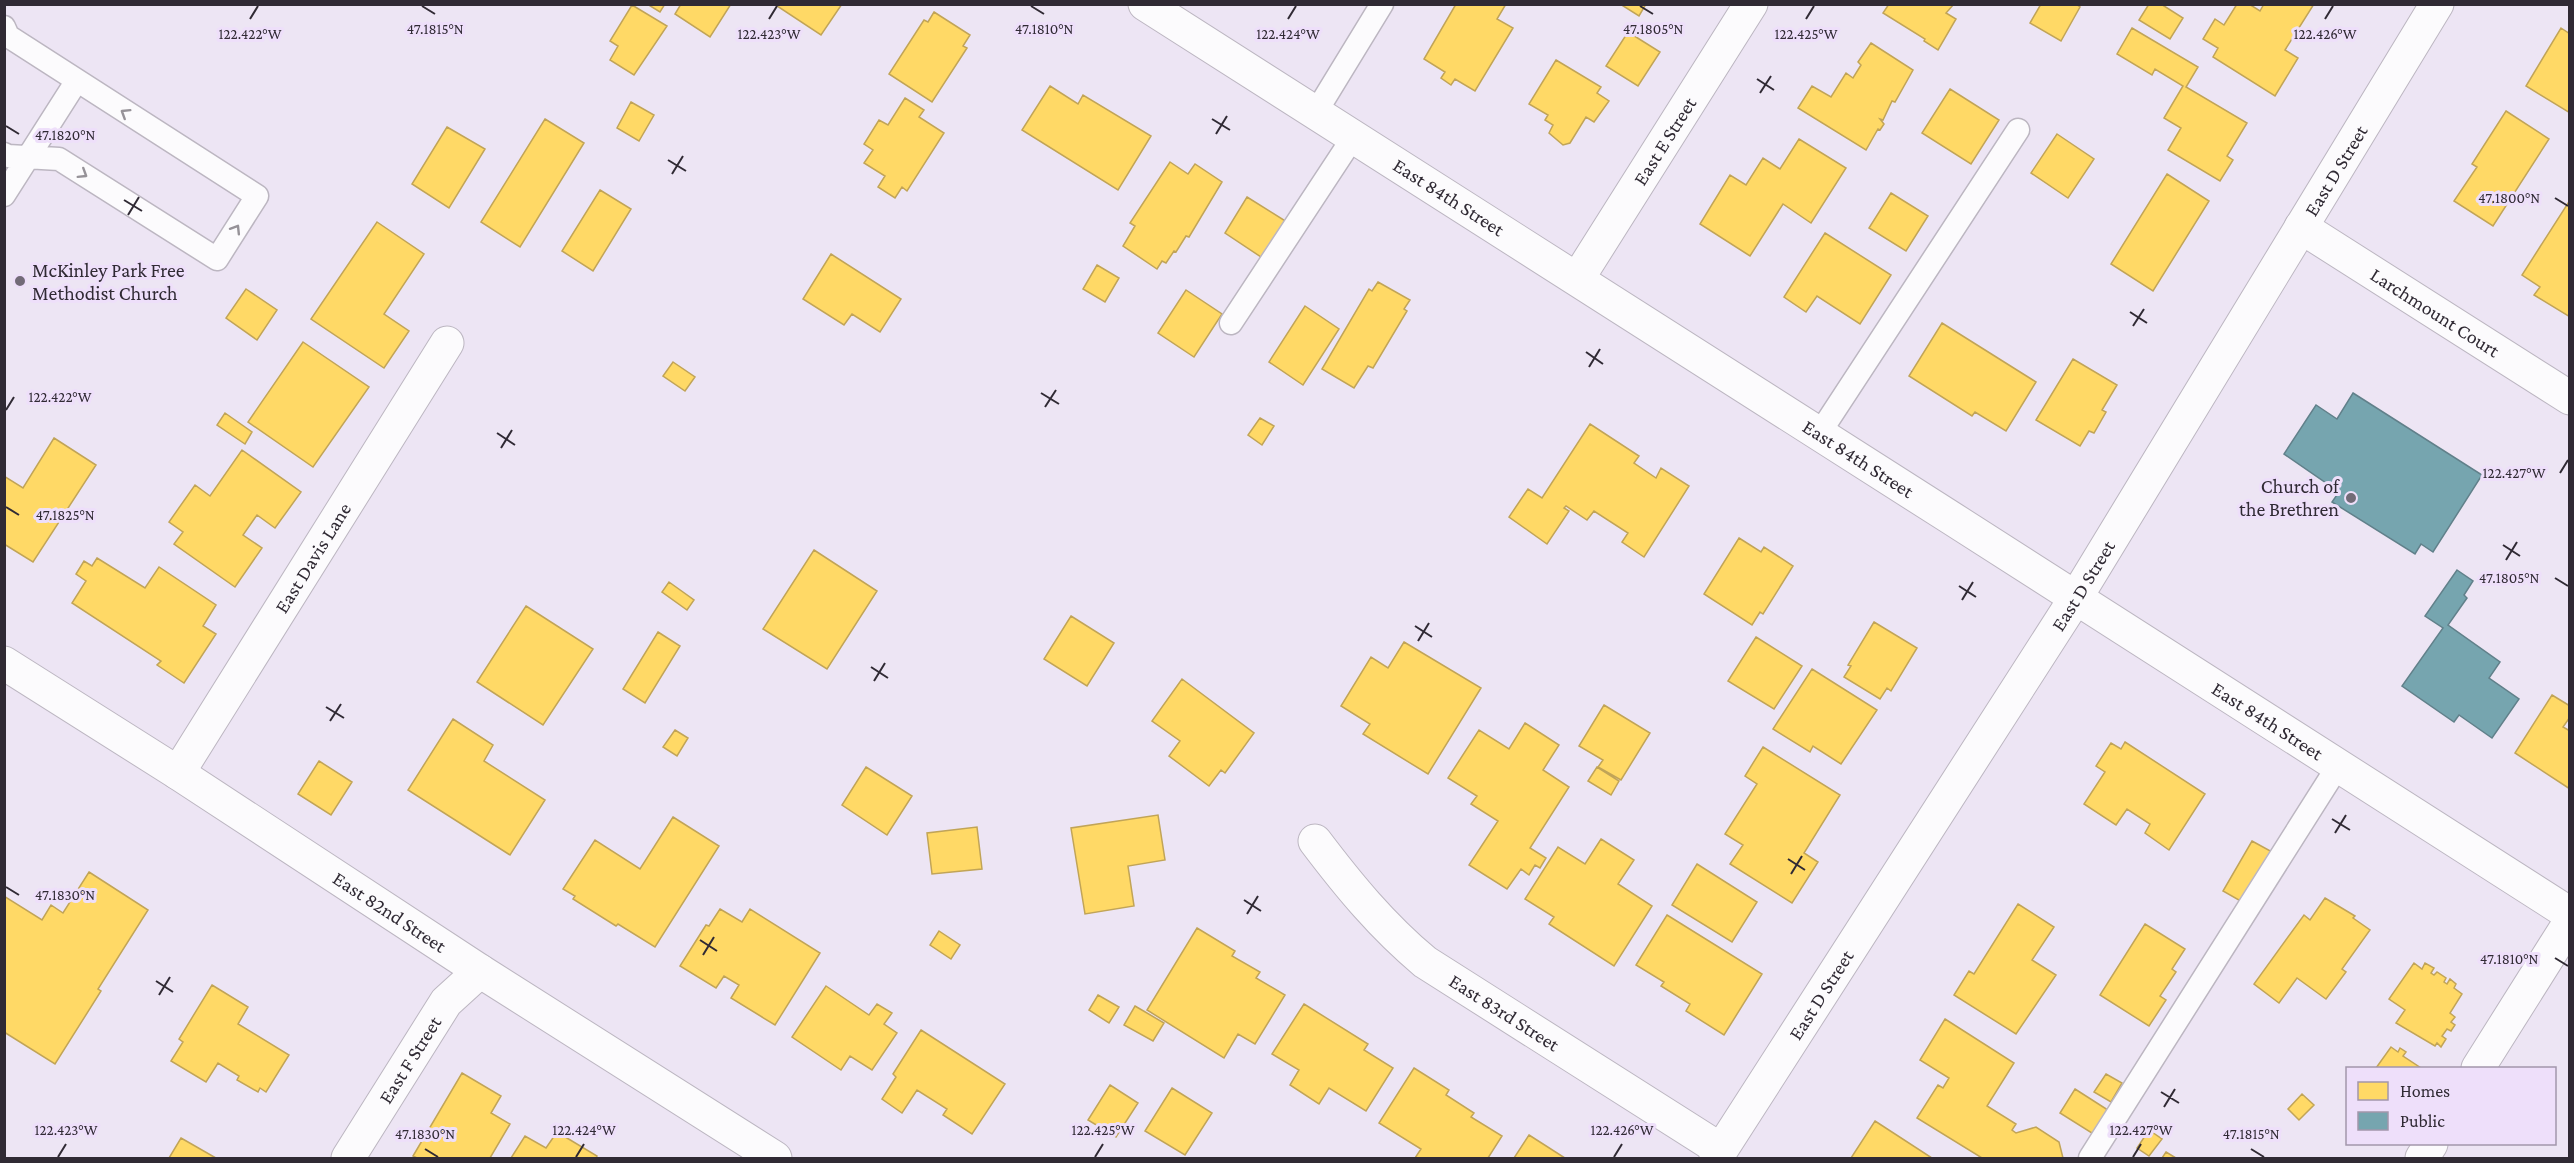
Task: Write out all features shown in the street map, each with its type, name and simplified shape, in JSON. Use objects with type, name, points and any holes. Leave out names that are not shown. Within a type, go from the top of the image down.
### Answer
[{"type":"street","name":"East 84th Street","points":[[1145,4],[1578,278],[2075,599],[2570,914]]},
{"type":"street","name":"East E Street","points":[[1578,278],[1751,4]]},
{"type":"street","name":"East D Street","points":[[1718,1154],[2075,599],[2437,4]]},
{"type":"street","name":"Larchmount Court","points":[[2301,227],[2570,398]]},
{"type":"street","name":"East Davis Lane","points":[[178,772],[447,344]]},
{"type":"street","name":"East 82nd Street","points":[[4,663],[178,772],[480,971],[775,1158]]},
{"type":"street","name":"East 83rd Street","points":[[1316,841],[1358,897],[1396,938],[1425,962],[1718,1154]]},
{"type":"street","points":[[2479,1067],[2570,922]]},
{"type":"street","name":"East F Street","points":[[348,1158],[446,1002],[480,971]]},
{"type":"street","points":[[2422,1158],[2430,1145]]},
{"type":"lane","points":[[1316,112],[1382,4]]},
{"type":"lane","points":[[4,27],[8,36],[76,82],[257,196],[217,259],[59,159],[4,154]]},
{"type":"lane","points":[[4,195],[76,82]]},
{"type":"lane","points":[[1819,434],[2018,130]]},
{"type":"lane","points":[[1231,323],[1354,136]]},
{"type":"lane","points":[[2090,1158],[2338,766]]},
{"type":"building: Homes","points":[[647,4],[665,4],[660,12]]},
{"type":"building: Homes","points":[[681,4],[731,4],[710,37],[675,14]]},
{"type":"building: Homes","points":[[774,4],[842,4],[821,35]]},
{"type":"building: Homes","points":[[1456,4],[1506,4],[1497,19],[1513,28],[1475,91],[1455,79],[1451,85],[1441,78],[1445,72],[1424,59]]},
{"type":"building: Homes","points":[[1620,4],[1646,4],[1639,16]]},
{"type":"building: Homes","points":[[1889,4],[1954,4],[1946,13],[1956,19],[1938,50],[1924,41],[1925,39],[1883,13]]},
{"type":"building: Homes","points":[[2041,4],[2076,4],[2080,7],[2061,41],[2030,23]]},
{"type":"building: Homes","points":[[2149,4],[2161,4],[2183,18],[2170,39],[2139,20]]},
{"type":"building: Homes","points":[[2237,4],[2249,4],[2260,11],[2264,4],[2314,4],[2285,50],[2298,58],[2275,96],[2213,57],[2218,48],[2203,39],[2215,19],[2224,25]]},
{"type":"building: Homes","points":[[632,5],[667,26],[634,75],[610,60],[618,46],[610,41]]},
{"type":"building: Homes","points":[[934,12],[970,35],[963,46],[967,48],[932,102],[889,74],[924,20],[928,22]]},
{"type":"building: Homes","points":[[2132,28],[2198,67],[2186,87],[2247,123],[2227,156],[2233,160],[2220,181],[2168,150],[2181,128],[2164,118],[2183,86],[2155,69],[2152,75],[2117,54]]},
{"type":"building: Homes","points":[[2561,28],[2570,34],[2570,113],[2526,86]]},
{"type":"building: Homes","points":[[1628,32],[1660,52],[1638,86],[1606,66]]},
{"type":"building: Homes","points":[[1871,43],[1913,70],[1895,102],[1892,101],[1883,120],[1880,119],[1884,124],[1880,130],[1878,129],[1866,150],[1798,108],[1812,86],[1831,97],[1846,73],[1853,78],[1861,65],[1858,62]]},
{"type":"building: Homes","points":[[1556,60],[1601,87],[1597,93],[1609,101],[1594,122],[1586,117],[1570,143],[1563,145],[1549,133],[1553,125],[1545,120],[1548,115],[1529,104]]},
{"type":"building: Homes","points":[[1050,86],[1078,104],[1083,95],[1151,136],[1118,190],[1022,130]]},
{"type":"building: Homes","points":[[1950,89],[1999,120],[1971,164],[1922,133]]},
{"type":"building: Homes","points":[[905,98],[924,110],[919,117],[944,133],[907,191],[902,187],[895,198],[878,187],[885,176],[864,163],[873,150],[864,144],[879,120],[888,125]]},
{"type":"building: Homes","points":[[631,102],[654,115],[639,141],[617,128]]},
{"type":"building: Homes","points":[[2506,111],[2549,139],[2493,226],[2454,201],[2477,167],[2472,164]]},
{"type":"building: Homes","points":[[545,119],[584,143],[520,247],[481,222]]},
{"type":"building: Homes","points":[[447,127],[485,149],[449,208],[412,184]]},
{"type":"building: Homes","points":[[2057,134],[2094,159],[2068,198],[2031,173]]},
{"type":"building: Homes","points":[[1799,139],[1846,168],[1811,223],[1783,204],[1750,256],[1700,224],[1730,175],[1746,185],[1763,158],[1780,169]]},
{"type":"building: Homes","points":[[1170,162],[1188,174],[1195,164],[1222,182],[1189,237],[1186,236],[1176,252],[1174,251],[1166,263],[1162,261],[1157,269],[1123,246],[1135,226],[1130,223]]},
{"type":"building: Homes","points":[[2167,174],[2209,201],[2153,291],[2111,264]]},
{"type":"building: Homes","points":[[600,190],[631,209],[593,271],[562,251]]},
{"type":"building: Homes","points":[[1891,193],[1928,216],[1906,251],[1869,228]]},
{"type":"building: Homes","points":[[1247,197],[1287,222],[1264,259],[1225,233]]},
{"type":"building: Homes","points":[[2570,200],[2570,317],[2534,295],[2540,287],[2522,275]]},
{"type":"building: Homes","points":[[377,222],[424,254],[384,314],[409,331],[384,368],[311,319]]},
{"type":"building: Homes","points":[[1825,233],[1891,275],[1860,324],[1817,296],[1806,312],[1784,297]]},
{"type":"building: Homes","points":[[831,254],[901,299],[880,332],[852,314],[844,325],[803,299]]},
{"type":"building: Homes","points":[[1097,265],[1119,278],[1105,302],[1083,289]]},
{"type":"building: Homes","points":[[1378,282],[1410,300],[1404,309],[1407,311],[1373,368],[1368,366],[1354,388],[1322,369],[1369,289],[1372,291]]},
{"type":"building: Homes","points":[[246,289],[277,310],[257,340],[226,318]]},
{"type":"building: Homes","points":[[1186,290],[1222,314],[1194,357],[1158,333]]},
{"type":"building: Homes","points":[[1305,306],[1339,329],[1303,385],[1269,362]]},
{"type":"building: Homes","points":[[1942,323],[2036,382],[2006,431],[1975,412],[1972,416],[1909,376]]},
{"type":"building: Homes","points":[[303,342],[369,387],[313,467],[248,422]]},
{"type":"building: Homes","points":[[2073,359],[2117,385],[2102,410],[2106,412],[2094,433],[2089,431],[2080,446],[2036,420]]},
{"type":"building: Homes","points":[[673,362],[695,377],[685,391],[663,376]]},
{"type":"building: Homes","points":[[225,413],[252,432],[245,444],[217,425]]},
{"type":"building: Homes","points":[[1260,418],[1274,426],[1262,445],[1248,435]]},
{"type":"building: Homes","points":[[1590,424],[1639,456],[1634,463],[1656,478],[1661,468],[1689,486],[1644,557],[1622,542],[1628,533],[1594,511],[1587,520],[1566,506],[1564,508],[1569,511],[1547,544],[1509,517],[1528,489],[1542,498]]},
{"type":"building: Homes","points":[[54,438],[96,465],[33,562],[4,544],[4,476],[23,488]]},
{"type":"building: Homes","points":[[242,450],[301,492],[275,528],[257,515],[243,535],[262,548],[235,587],[174,544],[183,532],[169,522],[195,485],[210,496]]},
{"type":"building: Homes","points":[[1739,538],[1761,552],[1764,547],[1793,566],[1763,614],[1760,612],[1752,625],[1704,594]]},
{"type":"building: Homes","points":[[814,550],[877,591],[827,669],[763,629]]},
{"type":"building: Homes","points":[[97,558],[145,588],[159,567],[216,605],[203,626],[216,634],[184,683],[157,665],[161,661],[72,603],[86,581],[76,574],[84,561],[92,566]]},
{"type":"building: Homes","points":[[669,582],[694,600],[687,610],[662,592]]},
{"type":"building: Homes","points":[[526,606],[593,649],[543,725],[477,682]]},
{"type":"building: Homes","points":[[1071,616],[1114,643],[1087,686],[1044,659]]},
{"type":"building: Homes","points":[[1874,622],[1917,648],[1891,691],[1887,688],[1880,699],[1844,677],[1851,666],[1848,665]]},
{"type":"building: Homes","points":[[658,632],[680,646],[645,703],[623,689]]},
{"type":"building: Homes","points":[[1756,637],[1802,666],[1774,709],[1728,681]]},
{"type":"building: Homes","points":[[1404,642],[1481,688],[1428,774],[1363,734],[1370,724],[1341,706],[1371,657],[1388,668]]},
{"type":"building: Homes","points":[[1812,669],[1877,710],[1841,764],[1813,746],[1810,752],[1773,729]]},
{"type":"building: Homes","points":[[1182,679],[1254,733],[1225,773],[1221,770],[1209,786],[1169,756],[1180,741],[1152,721]]},
{"type":"building: Homes","points":[[2552,695],[2570,706],[2570,717],[2563,727],[2570,731],[2570,789],[2515,753]]},
{"type":"building: Homes","points":[[1604,705],[1650,733],[1621,780],[1598,767],[1603,760],[1579,746]]},
{"type":"building: Homes","points":[[453,719],[493,745],[484,761],[545,800],[510,855],[408,790]]},
{"type":"building: Homes","points":[[1525,723],[1559,745],[1543,770],[1569,787],[1530,848],[1546,858],[1540,868],[1535,865],[1529,875],[1521,869],[1507,889],[1469,865],[1498,821],[1471,804],[1477,796],[1448,778],[1479,730],[1509,749]]},
{"type":"building: Homes","points":[[675,730],[688,738],[677,756],[663,747]]},
{"type":"building: Homes","points":[[2125,742],[2205,794],[2169,850],[2145,833],[2150,824],[2127,809],[2116,825],[2084,804],[2105,772],[2096,766],[2111,743],[2121,749]]},
{"type":"building: Homes","points":[[1763,747],[1840,795],[1804,853],[1818,862],[1792,903],[1730,864],[1743,845],[1725,834],[1757,784],[1745,776]]},
{"type":"building: Homes","points":[[319,761],[352,782],[331,815],[298,794]]},
{"type":"building: Homes","points":[[866,767],[912,796],[887,835],[842,805]]},
{"type":"building: Homes","points":[[1597,767],[1619,781],[1611,795],[1588,781]]},
{"type":"building: Homes","points":[[1158,815],[1165,860],[1128,866],[1134,906],[1085,914],[1071,828]]},
{"type":"building: Homes","points":[[673,817],[719,846],[655,947],[573,899],[575,896],[563,889],[595,840],[640,869]]},
{"type":"building: Homes","points":[[977,827],[982,869],[932,874],[927,833]]},
{"type":"building: Homes","points":[[1601,839],[1634,860],[1618,884],[1652,906],[1614,966],[1549,924],[1554,917],[1525,899],[1558,847],[1585,864]]},
{"type":"building: Homes","points":[[2252,841],[2274,853],[2244,903],[2223,891]]},
{"type":"building: Homes","points":[[1697,864],[1757,902],[1732,942],[1672,905]]},
{"type":"building: Homes","points":[[89,872],[148,910],[98,989],[101,991],[55,1064],[4,1032],[4,896],[42,920],[51,905],[63,913]]},
{"type":"building: Homes","points":[[2325,898],[2355,916],[2353,918],[2370,930],[2342,969],[2346,972],[2326,999],[2297,978],[2279,1003],[2254,984],[2304,915],[2310,920]]},
{"type":"building: Homes","points":[[2018,904],[2054,927],[2032,960],[2056,975],[2016,1034],[1954,995],[1969,971],[1974,974]]},
{"type":"building: Homes","points":[[720,909],[742,922],[750,909],[820,953],[775,1025],[731,998],[739,985],[724,976],[716,988],[680,966],[706,925],[709,926]]},
{"type":"building: Homes","points":[[1667,915],[1762,974],[1724,1035],[1686,1011],[1690,1004],[1661,986],[1664,982],[1636,965]]},
{"type":"building: Homes","points":[[2145,924],[2185,949],[2172,969],[2176,972],[2160,996],[2166,1000],[2149,1026],[2100,995]]},
{"type":"building: Homes","points":[[1197,928],[1235,951],[1232,956],[1260,972],[1256,978],[1285,995],[1255,1044],[1238,1034],[1224,1058],[1147,1010]]},
{"type":"building: Homes","points":[[939,931],[960,945],[951,959],[930,945]]},
{"type":"building: Homes","points":[[2414,963],[2422,969],[2425,963],[2434,968],[2431,973],[2434,975],[2437,972],[2446,978],[2444,982],[2447,984],[2450,979],[2456,984],[2454,988],[2462,994],[2450,1013],[2455,1017],[2451,1022],[2455,1025],[2451,1031],[2447,1029],[2442,1036],[2446,1039],[2441,1047],[2437,1043],[2435,1046],[2396,1023],[2405,1010],[2389,999]]},
{"type":"building: Homes","points":[[212,985],[248,1007],[238,1024],[289,1055],[266,1092],[260,1088],[258,1092],[237,1080],[239,1076],[218,1063],[206,1082],[171,1061],[183,1042],[179,1039]]},
{"type":"building: Homes","points":[[826,986],[869,1015],[877,1004],[892,1013],[884,1024],[897,1033],[872,1070],[850,1056],[841,1070],[792,1037]]},
{"type":"building: Homes","points":[[1098,995],[1119,1007],[1109,1023],[1089,1010]]},
{"type":"building: Homes","points":[[1304,1004],[1368,1044],[1364,1050],[1393,1068],[1366,1111],[1329,1088],[1319,1104],[1290,1085],[1299,1070],[1272,1054]]},
{"type":"building: Homes","points":[[1135,1006],[1164,1023],[1153,1041],[1124,1025]]},
{"type":"building: Homes","points":[[1945,1019],[2014,1063],[1987,1106],[2016,1124],[2012,1130],[2016,1133],[2036,1127],[2059,1142],[2063,1158],[1982,1158],[1917,1118],[1938,1085],[1943,1088],[1949,1078],[1920,1060]]},
{"type":"building: Homes","points":[[921,1030],[1005,1084],[972,1134],[943,1115],[947,1109],[917,1090],[902,1113],[882,1099],[896,1077],[893,1074]]},
{"type":"building: Homes","points":[[2391,1047],[2398,1052],[2400,1048],[2406,1052],[2403,1056],[2420,1067],[2377,1067]]},
{"type":"building: Homes","points":[[1414,1068],[1449,1090],[1446,1095],[1474,1113],[1471,1117],[1502,1136],[1488,1158],[1415,1158],[1421,1149],[1379,1123]]},
{"type":"building: Homes","points":[[462,1073],[501,1096],[491,1113],[510,1124],[490,1158],[417,1158],[413,1156]]},
{"type":"building: Homes","points":[[2106,1074],[2122,1083],[2111,1102],[2094,1092]]},
{"type":"building: Homes","points":[[1110,1085],[1138,1103],[1116,1137],[1088,1120]]},
{"type":"building: Homes","points":[[1172,1088],[1212,1113],[1185,1155],[1145,1131]]},
{"type":"building: Homes","points":[[2075,1089],[2111,1112],[2095,1135],[2060,1113]]},
{"type":"building: Homes","points":[[2302,1094],[2314,1105],[2299,1120],[2288,1109]]},
{"type":"building: Homes","points":[[1875,1121],[1932,1158],[1851,1158]]},
{"type":"building: Homes","points":[[2149,1130],[2162,1139],[2149,1156],[2137,1148]]},
{"type":"building: Homes","points":[[557,1132],[597,1156],[596,1158],[511,1158],[525,1136],[546,1148]]},
{"type":"building: Homes","points":[[1529,1135],[1565,1158],[1514,1158]]},
{"type":"building: Homes","points":[[181,1138],[216,1158],[169,1158]]},
{"type":"building: Homes","points":[[2166,1152],[2176,1158],[2162,1158]]},
{"type":"building: Public","points":[[2353,393],[2482,475],[2433,552],[2421,544],[2415,554],[2332,502],[2339,492],[2284,454],[2316,405],[2337,419]]},
{"type":"building: Public","points":[[2457,570],[2473,581],[2464,595],[2467,598],[2448,625],[2500,662],[2489,678],[2519,699],[2492,738],[2459,715],[2454,722],[2402,686],[2443,628],[2425,616]]},
{"type":"place","name":"McKinley Park Free Methodist Church","points":[[20,281]]},
{"type":"place","name":"Church of the Brethren","points":[[2351,498]]}]
